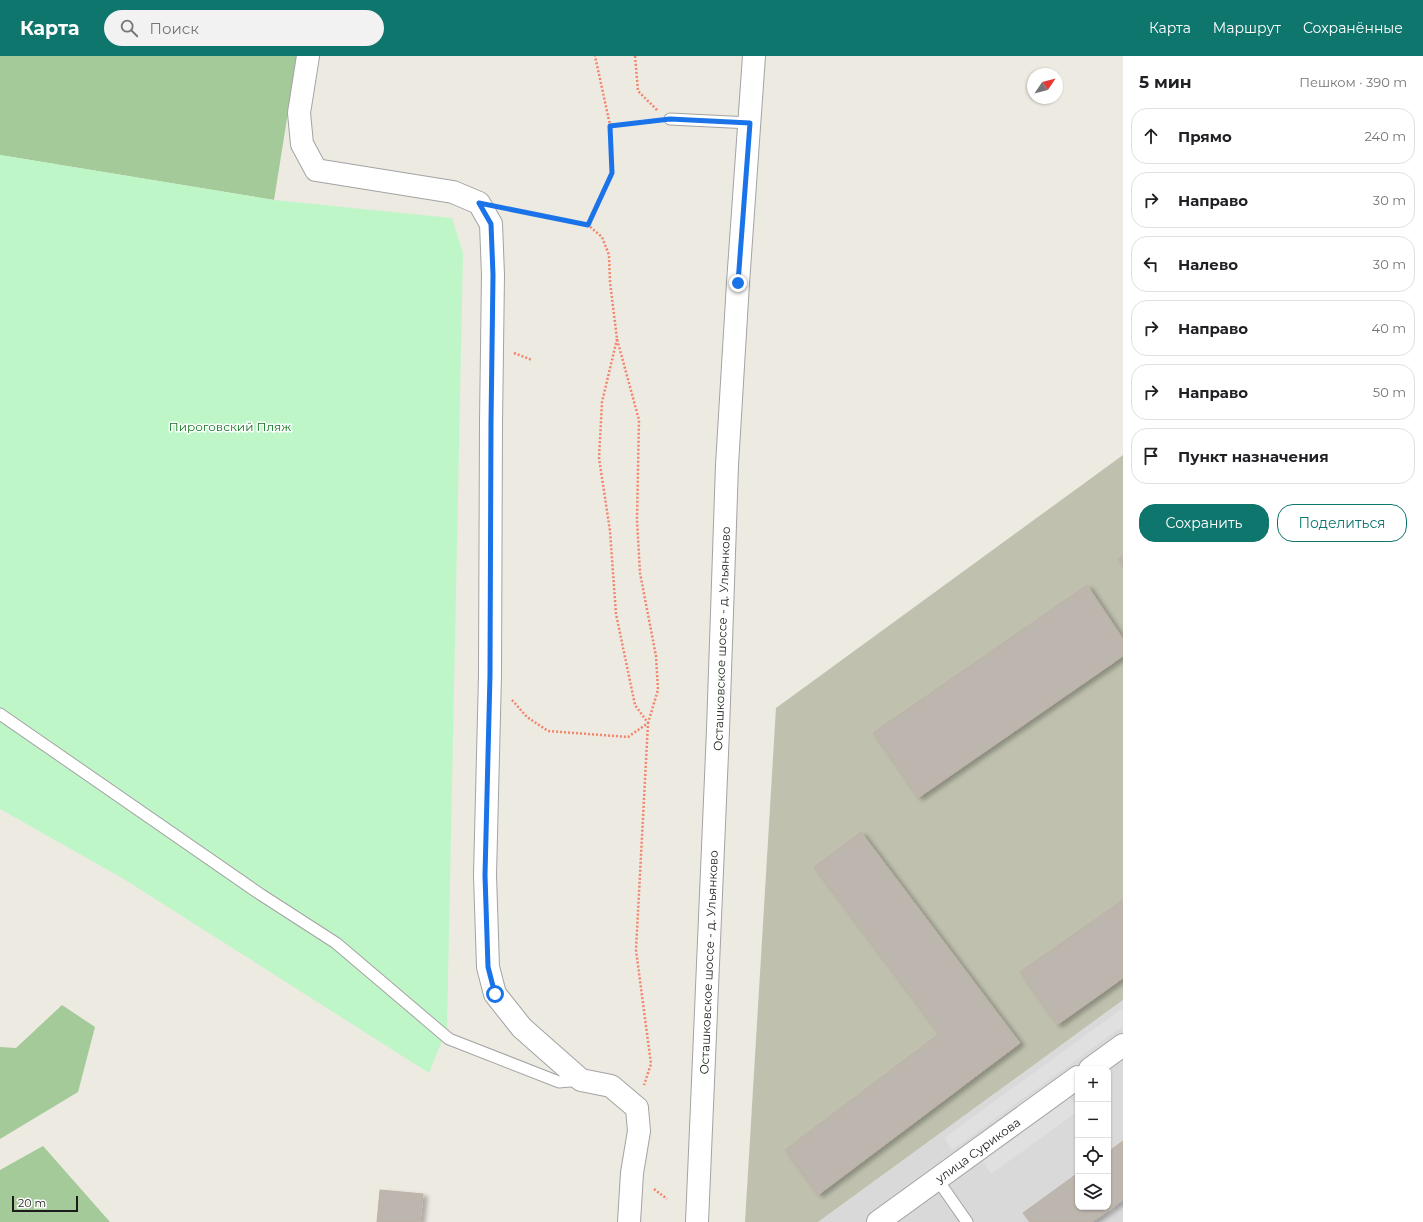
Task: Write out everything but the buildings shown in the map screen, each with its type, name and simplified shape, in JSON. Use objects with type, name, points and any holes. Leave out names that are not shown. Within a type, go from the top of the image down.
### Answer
[{"type":"street","points":[[308,56],[299,113],[302,144],[316,170],[453,192],[479,203],[491,224],[493,275],[490,675],[485,875],[488,967],[495,994],[522,1028],[581,1080],[611,1086],[637,1108],[639,1131],[632,1173],[629,1222]]},
{"type":"street","name":"Осташковское шоссе - д. Ульянково","points":[[697,1222],[718,730],[726,465],[754,56]]},
{"type":"street","points":[[1094,1066],[1123,1045]]},
{"type":"street","name":"улица Сурикова","points":[[878,1222],[1075,1079]]},
{"type":"lane","points":[[670,119],[750,123]]},
{"type":"lane","points":[[0,714],[260,894],[336,943],[449,1039],[560,1082],[581,1080]]},
{"type":"lane","points":[[937,1179],[967,1222]]},
{"type":"path","points":[[588,225],[612,173],[610,126],[595,56]]},
{"type":"path","points":[[635,56],[638,91],[654,107],[670,119]]},
{"type":"path","points":[[610,126],[670,119]]},
{"type":"path","points":[[479,203],[588,225],[602,237],[609,255],[610,282],[617,339],[638,420],[637,520],[640,573],[656,656],[658,690],[648,723],[636,950],[651,1064]]},
{"type":"path","points":[[617,339],[602,402],[599,458],[610,531],[616,614],[635,704],[648,723]]},
{"type":"path","points":[[490,675],[527,717],[548,731],[628,737],[648,723]]},
{"type":"shaded area","points":[[1123,455],[1123,1000],[818,1222],[745,1222],[776,708]]},
{"type":"shaded area","points":[[1123,1000],[1123,1222],[818,1222]]},
{"type":"shaded area","points":[[1123,1008],[1123,1026],[952,1150],[944,1138]]},
{"type":"shaded area","points":[[1070,1098],[1075,1105],[1075,1113],[991,1174],[983,1161]]},
{"type":"green space","points":[[0,56],[297,56],[274,200],[0,155]]},
{"type":"green space","name":"Пироговский Пляж","points":[[0,155],[274,200],[452,218],[463,253],[447,1029],[429,1073],[122,878],[0,809]]},
{"type":"green space","points":[[62,1005],[95,1027],[78,1092],[0,1139],[0,1047],[16,1048]]},
{"type":"green space","points":[[43,1146],[110,1222],[0,1222],[0,1170]]},
{"type":"route","points":[[495,994],[488,967],[485,875],[490,675],[493,275],[491,224],[479,203],[588,225],[612,173],[610,126],[670,119],[750,123],[738,283]]}]
